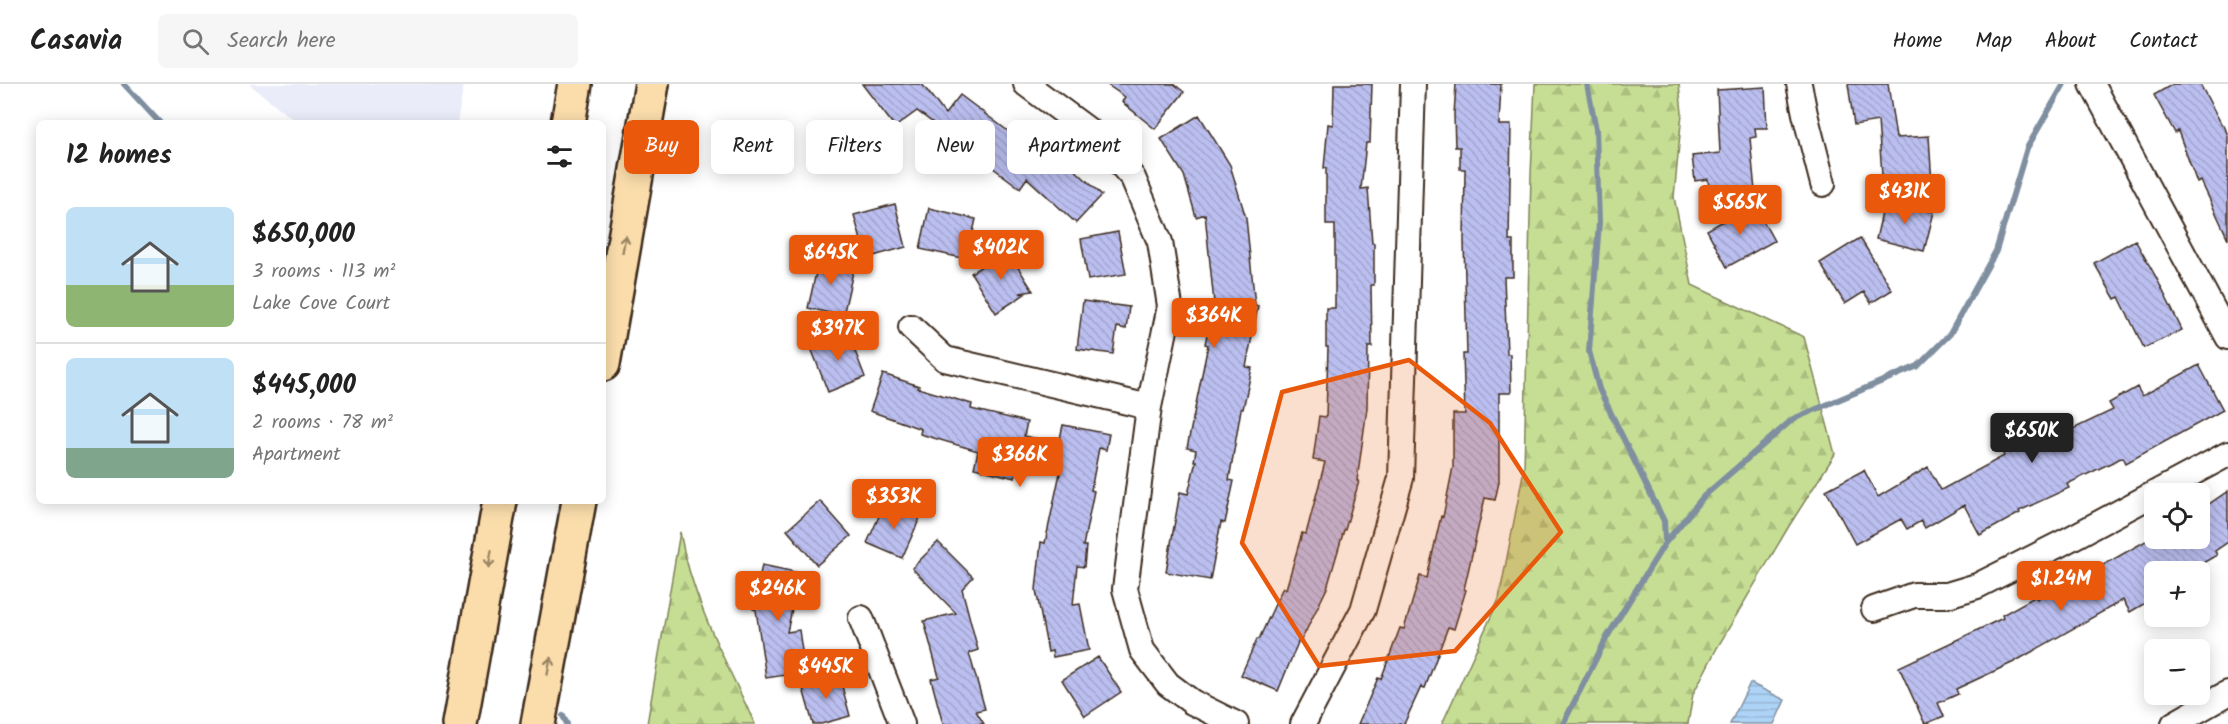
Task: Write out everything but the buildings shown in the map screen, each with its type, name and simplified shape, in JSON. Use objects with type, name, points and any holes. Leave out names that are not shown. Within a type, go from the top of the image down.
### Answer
[{"type":"highway","points":[[569,120],[575,84]]},
{"type":"highway","points":[[606,347],[652,84]]},
{"type":"highway","points":[[460,724],[499,504]]},
{"type":"highway","points":[[538,724],[578,504]]},
{"type":"street","points":[[1026,84],[1095,136],[1133,178],[1160,242],[1170,306],[1149,407],[1125,589],[1142,650],[1168,684],[1192,702],[1236,724]]},
{"type":"street","points":[[1303,724],[1363,610],[1401,478],[1413,84]]},
{"type":"street","points":[[1799,84],[1804,114],[1823,184]]},
{"type":"street","points":[[2092,84],[2228,337]]},
{"type":"street","points":[[910,327],[945,359],[1149,407]]},
{"type":"street","points":[[1874,609],[1914,595],[1947,595],[1977,586],[2064,542],[2228,453]]},
{"type":"street","points":[[861,618],[902,724]]},
{"type":"street","points":[[2174,724],[2228,693]]},
{"type":"highlighted area","points":[[1409,360],[1490,423],[1561,532],[1455,651],[1319,666],[1242,543],[1282,392]]},
{"type":"shaded area","points":[[249,84],[464,84],[458,120],[294,120]]},
{"type":"green space","points":[[1535,84],[1679,84],[1682,113],[1674,197],[1692,285],[1804,337],[1835,454],[1789,526],[1717,648],[1693,694],[1688,724],[1442,724],[1499,599],[1524,469]]},
{"type":"green space","points":[[680,532],[685,557],[701,606],[755,724],[647,724]]},
{"type":"water","points":[[1750,683],[1785,700],[1774,724],[1730,724]]},
{"type":"waterway","points":[[124,84],[157,120]]},
{"type":"waterway","points":[[1587,84],[1596,129],[1599,223],[1589,351],[1599,389],[1664,521],[1665,542]]},
{"type":"waterway","points":[[1563,724],[1607,637],[1665,543],[1704,496],[1793,419],[1918,366],[1950,334],[1996,251],[2027,148],[2064,84]]},
{"type":"waterway","points":[[563,716],[567,724]]}]
